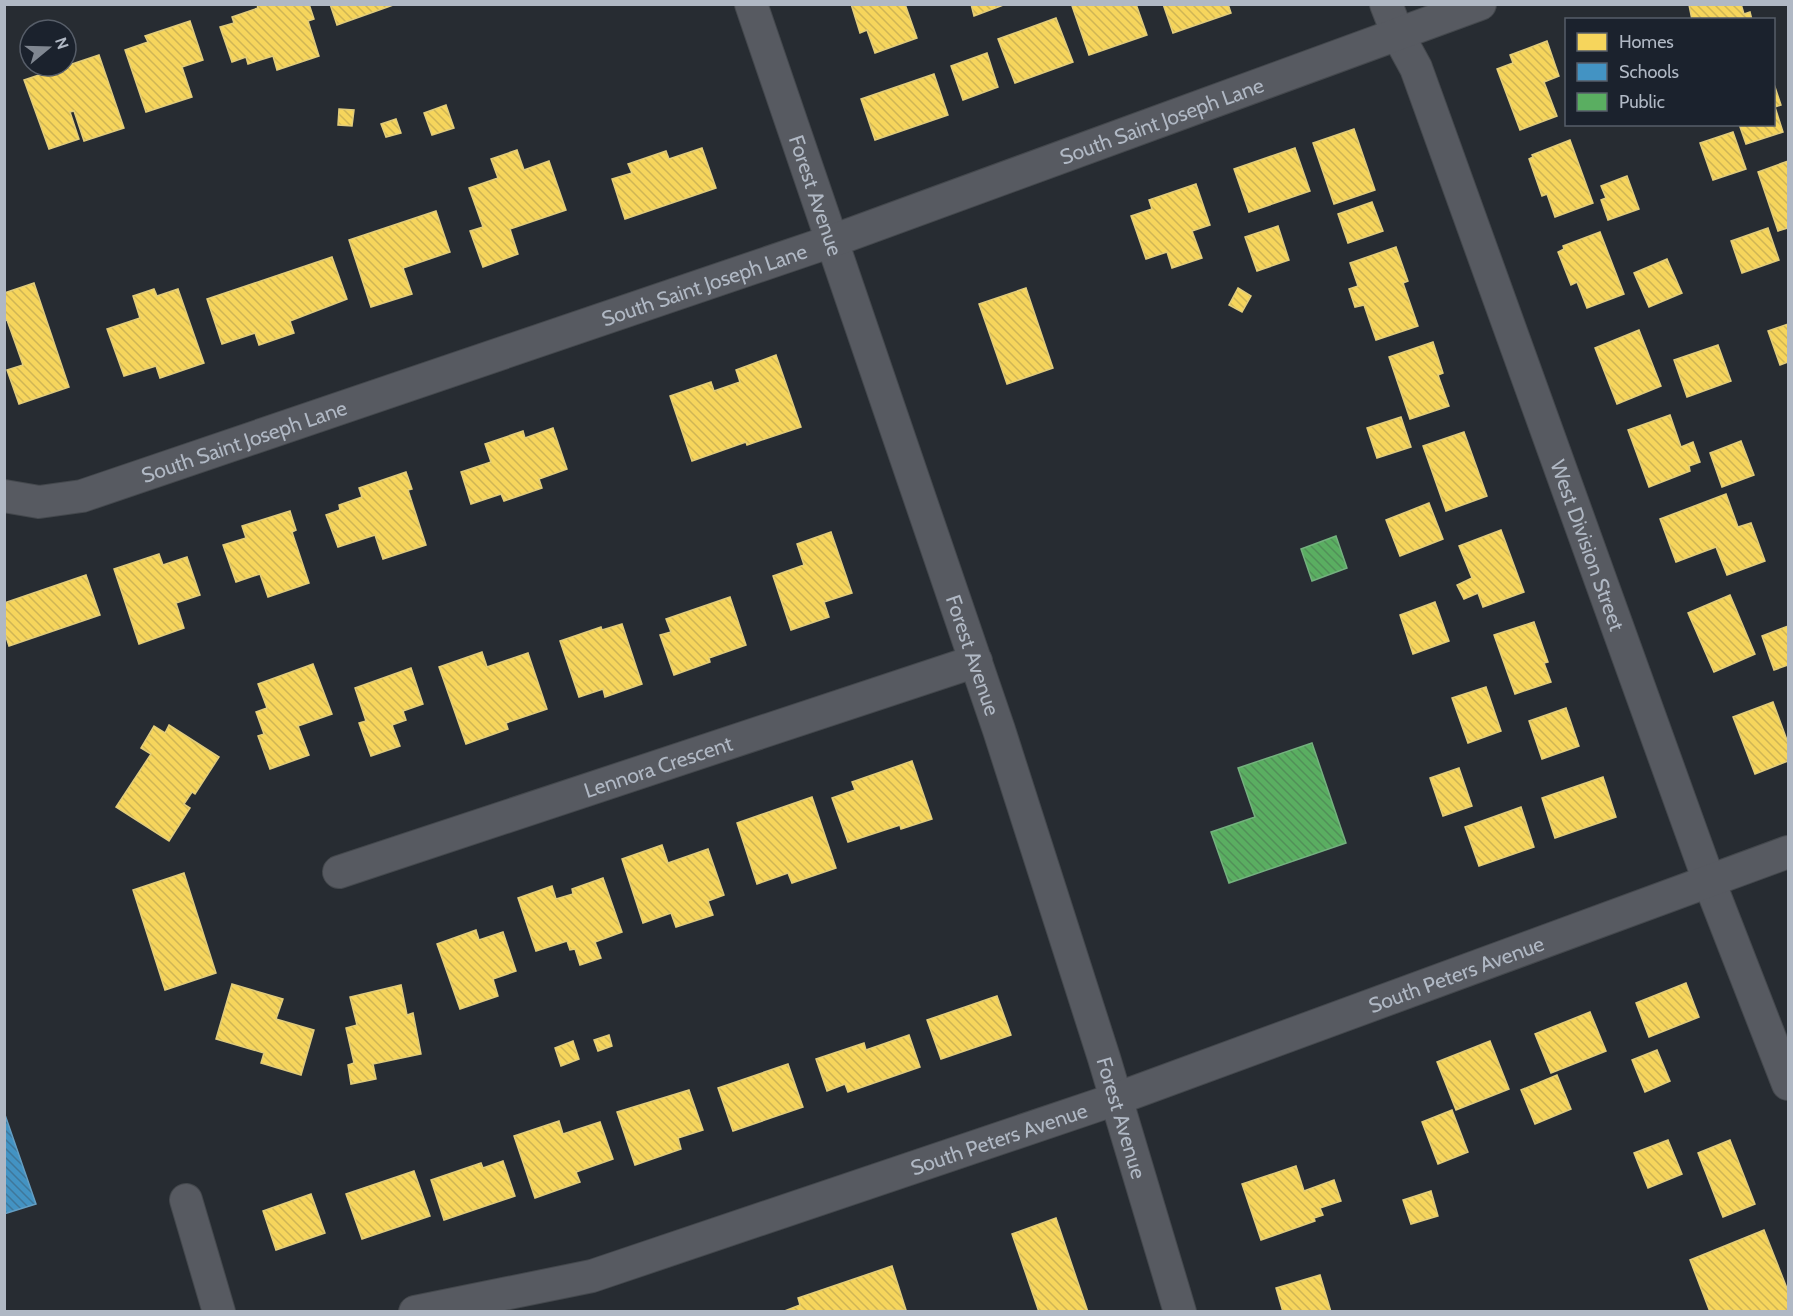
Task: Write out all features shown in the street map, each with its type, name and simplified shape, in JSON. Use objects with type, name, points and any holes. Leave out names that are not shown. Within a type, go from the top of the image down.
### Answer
[{"type":"street","name":"Forest Avenue","points":[[751,4],[976,661],[1045,872],[1180,1311]]},
{"type":"street","name":"West Division Street","points":[[1386,4],[1398,35],[1416,68],[1709,881],[1788,1084]]},
{"type":"street","name":"South Saint Joseph Lane","points":[[4,496],[39,502],[82,496],[832,241],[1480,4]]},
{"type":"street","name":"Lennora Crescent","points":[[339,872],[976,661]]},
{"type":"street","name":"South Peters Avenue","points":[[415,1311],[592,1276],[1116,1099],[1788,852]]},
{"type":"street","points":[[186,1200],[219,1311]]},
{"type":"building: Homes","points":[[257,4],[309,4],[314,19],[308,21],[319,56],[277,70],[273,56],[248,64],[246,57],[232,62],[220,27],[234,23],[232,17],[258,8]]},
{"type":"building: Homes","points":[[330,4],[396,4],[337,25]]},
{"type":"building: Homes","points":[[851,4],[905,4],[917,38],[875,53],[867,30],[860,33]]},
{"type":"building: Homes","points":[[971,4],[1006,4],[974,16]]},
{"type":"building: Homes","points":[[1077,4],[1136,4],[1147,35],[1089,55],[1072,6]]},
{"type":"building: Homes","points":[[1163,4],[1228,4],[1231,13],[1173,33]]},
{"type":"building: Homes","points":[[1741,4],[1744,14],[1750,12],[1752,18],[1692,18],[1689,5]]},
{"type":"building: Homes","points":[[1056,18],[1073,62],[1015,83],[998,39]]},
{"type":"building: Homes","points":[[190,21],[203,60],[182,67],[192,97],[146,112],[125,50],[148,42],[145,36]]},
{"type":"building: Homes","points":[[1547,41],[1559,76],[1544,82],[1557,116],[1520,130],[1497,69],[1513,63],[1510,55]]},
{"type":"building: Homes","points":[[987,53],[998,87],[963,100],[951,66]]},
{"type":"building: Homes","points":[[99,55],[124,128],[84,141],[74,111],[70,112],[79,139],[49,149],[24,80],[78,78],[78,62]]},
{"type":"building: Homes","points":[[934,74],[948,115],[875,140],[861,99]]},
{"type":"building: Homes","points":[[1775,87],[1781,105],[1775,107]]},
{"type":"building: Homes","points":[[446,105],[454,128],[432,135],[424,113]]},
{"type":"building: Homes","points":[[1775,107],[1783,132],[1746,144],[1740,126],[1775,126]]},
{"type":"building: Homes","points":[[339,109],[354,110],[352,126],[338,125]]},
{"type":"building: Homes","points":[[396,119],[401,133],[386,137],[381,124]]},
{"type":"building: Homes","points":[[1354,129],[1375,190],[1334,204],[1313,143]]},
{"type":"building: Homes","points":[[1733,132],[1746,169],[1713,180],[1700,143]]},
{"type":"building: Homes","points":[[1570,140],[1593,203],[1555,217],[1547,194],[1542,196],[1529,159],[1533,157],[1532,155]]},
{"type":"building: Homes","points":[[702,148],[716,188],[625,219],[612,179],[632,173],[628,164],[666,151],[669,159]]},
{"type":"building: Homes","points":[[1295,148],[1310,191],[1249,212],[1234,169]]},
{"type":"building: Homes","points":[[517,150],[524,170],[549,161],[566,210],[510,229],[518,254],[483,267],[470,231],[483,227],[469,188],[498,178],[491,159]]},
{"type":"building: Homes","points":[[1788,161],[1788,228],[1778,231],[1758,172]]},
{"type":"building: Homes","points":[[1627,176],[1639,209],[1608,220],[1601,200],[1606,198],[1601,186]]},
{"type":"building: Homes","points":[[1196,184],[1210,225],[1192,231],[1202,258],[1172,268],[1167,252],[1146,259],[1131,216],[1152,209],[1149,200]]},
{"type":"building: Homes","points":[[1372,202],[1383,231],[1348,243],[1338,214]]},
{"type":"building: Homes","points":[[436,211],[450,252],[403,268],[412,294],[371,307],[349,240]]},
{"type":"building: Homes","points":[[1278,226],[1289,260],[1257,271],[1245,237]]},
{"type":"building: Homes","points":[[1768,228],[1779,260],[1742,273],[1731,241]]},
{"type":"building: Homes","points":[[1600,232],[1624,294],[1587,308],[1577,282],[1571,285],[1558,252],[1564,249],[1563,246]]},
{"type":"building: Homes","points":[[1396,247],[1408,281],[1403,283],[1418,326],[1376,340],[1364,305],[1355,307],[1349,289],[1358,286],[1350,263]]},
{"type":"building: Homes","points":[[332,257],[347,299],[290,321],[294,333],[259,345],[255,333],[222,344],[207,299]]},
{"type":"building: Homes","points":[[1667,259],[1682,293],[1649,307],[1634,273]]},
{"type":"building: Homes","points":[[34,283],[69,387],[19,404],[7,370],[23,365],[7,320],[4,321],[4,293]]},
{"type":"building: Homes","points":[[1026,288],[1053,368],[1007,384],[979,304]]},
{"type":"building: Homes","points":[[1238,288],[1251,296],[1242,312],[1229,305]]},
{"type":"building: Homes","points":[[154,289],[157,296],[178,289],[204,363],[160,378],[156,366],[124,376],[107,329],[140,318],[133,296]]},
{"type":"building: Homes","points":[[1788,324],[1788,362],[1780,365],[1768,331]]},
{"type":"building: Homes","points":[[1639,330],[1661,386],[1617,404],[1595,348]]},
{"type":"building: Homes","points":[[1433,342],[1443,373],[1438,375],[1449,406],[1410,419],[1389,357]]},
{"type":"building: Homes","points":[[1718,345],[1731,381],[1687,397],[1674,360]]},
{"type":"building: Homes","points":[[776,355],[801,427],[747,445],[746,442],[692,461],[670,396],[711,382],[714,391],[740,382],[736,370]]},
{"type":"building: Homes","points":[[1670,415],[1681,447],[1693,442],[1700,462],[1689,466],[1690,471],[1649,487],[1628,430]]},
{"type":"building: Homes","points":[[1401,417],[1411,447],[1377,458],[1367,428]]},
{"type":"building: Homes","points":[[553,428],[567,469],[539,479],[542,488],[504,501],[501,494],[471,504],[461,472],[491,462],[485,444],[523,431],[525,438]]},
{"type":"building: Homes","points":[[1464,432],[1487,496],[1446,511],[1423,446]]},
{"type":"building: Homes","points":[[1741,441],[1754,475],[1722,487],[1710,453]]},
{"type":"building: Homes","points":[[406,472],[412,489],[408,490],[426,545],[383,559],[375,535],[338,547],[326,515],[340,510],[339,505],[362,497],[359,488]]},
{"type":"building: Homes","points":[[1726,494],[1738,527],[1751,523],[1765,561],[1727,575],[1716,547],[1676,562],[1660,519]]},
{"type":"building: Homes","points":[[1429,503],[1443,539],[1400,556],[1386,520]]},
{"type":"building: Homes","points":[[290,511],[296,530],[292,532],[309,583],[268,597],[260,574],[236,582],[223,545],[246,538],[242,526]]},
{"type":"building: Homes","points":[[1501,530],[1524,592],[1483,607],[1478,593],[1464,599],[1457,585],[1472,578],[1459,546]]},
{"type":"building: Homes","points":[[831,532],[852,593],[824,602],[829,617],[791,630],[773,576],[804,565],[797,544]]},
{"type":"building: Homes","points":[[159,554],[163,565],[187,557],[200,595],[176,603],[184,628],[139,644],[114,569]]},
{"type":"building: Homes","points":[[86,575],[100,615],[9,646],[4,631],[4,603]]},
{"type":"building: Homes","points":[[1730,595],[1755,654],[1714,672],[1688,613]]},
{"type":"building: Homes","points":[[730,597],[746,645],[709,658],[710,662],[674,675],[660,635],[671,632],[666,619]]},
{"type":"building: Homes","points":[[1435,602],[1449,641],[1413,654],[1400,615]]},
{"type":"building: Homes","points":[[1534,622],[1548,662],[1544,663],[1551,682],[1515,694],[1494,635]]},
{"type":"building: Homes","points":[[622,624],[642,684],[605,697],[603,689],[579,697],[560,641],[601,627],[602,630]]},
{"type":"building: Homes","points":[[1788,626],[1788,665],[1774,670],[1762,636]]},
{"type":"building: Homes","points":[[482,652],[487,667],[528,653],[547,709],[506,723],[508,729],[466,744],[439,667]]},
{"type":"building: Homes","points":[[313,664],[332,714],[298,726],[309,755],[270,769],[258,736],[264,734],[256,712],[267,708],[258,684]]},
{"type":"building: Homes","points":[[411,668],[423,704],[403,711],[406,720],[392,725],[400,746],[371,756],[359,723],[366,721],[355,688]]},
{"type":"building: Homes","points":[[1486,687],[1501,731],[1468,743],[1452,698]]},
{"type":"building: Homes","points":[[1773,702],[1788,743],[1788,761],[1755,774],[1733,717]]},
{"type":"building: Homes","points":[[1566,708],[1579,746],[1542,759],[1529,721]]},
{"type":"building: Homes","points":[[169,725],[219,757],[195,794],[192,792],[184,804],[190,808],[169,841],[116,807],[151,754],[141,748],[154,726],[165,733]]},
{"type":"building: Homes","points":[[912,761],[932,819],[901,829],[900,825],[848,842],[832,798],[855,790],[852,782]]},
{"type":"building: Homes","points":[[1459,768],[1472,806],[1443,816],[1430,778]]},
{"type":"building: Homes","points":[[1603,777],[1616,817],[1555,838],[1542,798]]},
{"type":"building: Homes","points":[[812,797],[836,868],[792,883],[788,873],[757,884],[737,823]]},
{"type":"building: Homes","points":[[1521,807],[1534,847],[1479,866],[1465,827]]},
{"type":"building: Homes","points":[[662,845],[668,863],[708,849],[724,895],[708,901],[713,915],[676,927],[671,913],[643,923],[622,859]]},
{"type":"building: Homes","points":[[184,873],[216,973],[165,990],[133,890]]},
{"type":"building: Homes","points":[[603,878],[622,932],[595,942],[601,958],[580,965],[575,949],[570,950],[567,941],[536,951],[518,898],[552,886],[556,899],[573,894],[572,889]]},
{"type":"building: Homes","points":[[476,930],[479,940],[503,932],[516,971],[493,979],[498,996],[460,1009],[437,944]]},
{"type":"building: Homes","points":[[1686,983],[1699,1017],[1649,1037],[1636,1003]]},
{"type":"building: Homes","points":[[232,984],[283,999],[276,1019],[314,1030],[301,1075],[261,1063],[264,1053],[216,1039]]},
{"type":"building: Homes","points":[[401,985],[407,1015],[413,1013],[421,1054],[373,1064],[376,1079],[351,1084],[348,1065],[354,1063],[346,1028],[357,1025],[350,997]]},
{"type":"building: Homes","points":[[997,996],[1011,1035],[941,1059],[927,1020]]},
{"type":"building: Homes","points":[[1590,1012],[1606,1051],[1551,1073],[1535,1034]]},
{"type":"building: Homes","points":[[609,1035],[612,1046],[598,1051],[594,1040]]},
{"type":"building: Homes","points":[[909,1035],[920,1067],[848,1092],[845,1084],[827,1091],[816,1059],[864,1043],[866,1050]]},
{"type":"building: Homes","points":[[573,1041],[579,1059],[561,1066],[555,1048]]},
{"type":"building: Homes","points":[[1490,1041],[1509,1089],[1456,1110],[1437,1062]]},
{"type":"building: Homes","points":[[1657,1050],[1670,1081],[1645,1092],[1632,1060]]},
{"type":"building: Homes","points":[[788,1064],[803,1107],[733,1131],[718,1088]]},
{"type":"building: Homes","points":[[1557,1075],[1571,1109],[1535,1124],[1521,1090]]},
{"type":"building: Homes","points":[[689,1090],[703,1130],[678,1138],[681,1149],[635,1165],[617,1112]]},
{"type":"building: Homes","points":[[1452,1110],[1468,1152],[1438,1164],[1422,1122]]},
{"type":"building: Homes","points":[[559,1121],[563,1134],[600,1122],[613,1159],[576,1172],[580,1182],[535,1198],[514,1136]]},
{"type":"building: Homes","points":[[1668,1140],[1682,1174],[1648,1188],[1634,1153]]},
{"type":"building: Homes","points":[[1730,1140],[1755,1204],[1723,1217],[1698,1153]]},
{"type":"building: Homes","points":[[503,1161],[515,1196],[444,1220],[431,1180],[481,1163],[483,1168]]},
{"type":"building: Homes","points":[[1296,1166],[1304,1191],[1334,1180],[1341,1201],[1320,1208],[1323,1215],[1314,1218],[1315,1221],[1261,1240],[1242,1184]]},
{"type":"building: Homes","points":[[414,1171],[430,1216],[362,1239],[346,1194]]},
{"type":"building: Homes","points":[[1431,1191],[1438,1216],[1411,1224],[1403,1200]]},
{"type":"building: Homes","points":[[311,1194],[325,1233],[276,1250],[263,1211]]},
{"type":"building: Homes","points":[[1056,1218],[1088,1312],[1039,1312],[1012,1234]]},
{"type":"building: Homes","points":[[1764,1230],[1788,1291],[1788,1312],[1732,1312],[1731,1310],[1710,1312],[1690,1260]]},
{"type":"building: Homes","points":[[892,1266],[906,1310],[782,1312],[800,1305],[798,1298]]},
{"type":"building: Homes","points":[[1320,1275],[1331,1312],[1283,1312],[1276,1288]]},
{"type":"building: Schools","points":[[4,1112],[36,1204],[4,1214]]},
{"type":"building: Public","points":[[1336,536],[1347,568],[1312,581],[1301,549]]},
{"type":"building: Public","points":[[1312,743],[1346,843],[1229,883],[1211,832],[1255,817],[1238,768]]}]
